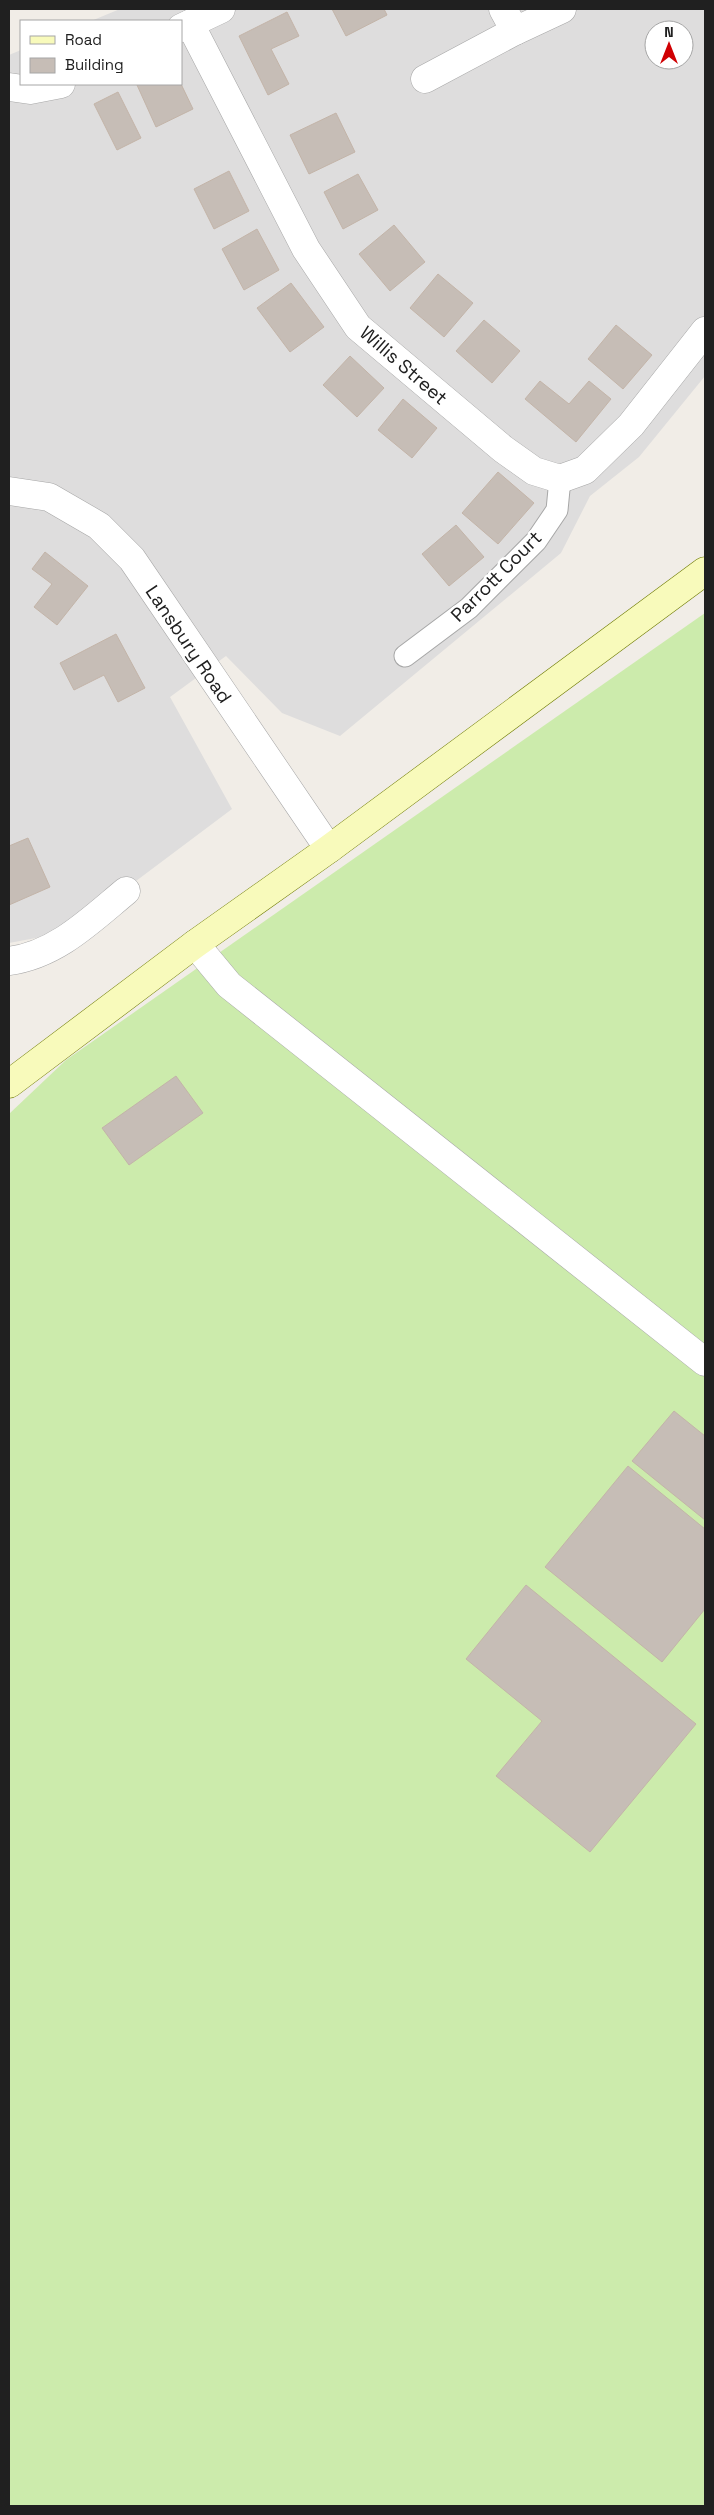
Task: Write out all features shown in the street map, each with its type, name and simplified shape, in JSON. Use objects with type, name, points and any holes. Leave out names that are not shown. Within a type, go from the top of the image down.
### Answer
[{"type":"street","name":"Willis Street","points":[[221,9],[186,26],[306,250],[358,327],[502,449],[534,471],[560,479]]},
{"type":"street","points":[[426,79],[509,20],[562,9]]},
{"type":"street","points":[[9,88],[30,90],[56,85]]},
{"type":"street","points":[[560,479],[585,470],[631,425],[705,331]]},
{"type":"street","name":"Lansbury Road","points":[[9,492],[49,497],[99,526],[132,559],[329,849]]},
{"type":"street","points":[[9,1084],[195,944],[329,849],[705,571]]},
{"type":"street","points":[[9,961],[28,959],[52,948],[75,933],[126,890]]},
{"type":"street","points":[[195,944],[229,985],[705,1362]]},
{"type":"lane","name":"Parrott Court","points":[[405,656],[469,608],[536,541],[557,510],[560,479]]},
{"type":"shaded area","points":[[120,9],[705,9],[705,376],[639,457],[590,496],[561,553],[340,736],[282,713],[226,656],[170,697],[232,809],[68,932],[9,943],[9,55],[20,50],[20,85],[182,85],[182,20],[93,20]]},
{"type":"green space","points":[[705,613],[705,2506],[9,2506],[9,1114],[66,1060]]},
{"type":"building","points":[[332,9],[384,9],[387,15],[346,36]]},
{"type":"building","points":[[287,12],[299,36],[271,49],[289,84],[268,95],[239,36]]},
{"type":"building","points":[[137,85],[181,85],[193,109],[156,127]]},
{"type":"building","points":[[118,92],[141,138],[117,150],[94,104]]},
{"type":"building","points":[[336,113],[355,152],[309,174],[290,135]]},
{"type":"building","points":[[229,171],[249,211],[214,229],[194,189]]},
{"type":"building","points":[[358,174],[378,210],[343,229],[324,192]]},
{"type":"building","points":[[394,225],[425,262],[390,291],[359,254]]},
{"type":"building","points":[[257,229],[279,270],[244,290],[222,249]]},
{"type":"building","points":[[438,274],[473,303],[444,337],[410,308]]},
{"type":"building","points":[[291,283],[324,327],[290,352],[257,308]]},
{"type":"building","points":[[484,320],[520,351],[492,383],[456,351]]},
{"type":"building","points":[[616,325],[652,355],[623,389],[588,359]]},
{"type":"building","points":[[350,356],[384,388],[357,417],[323,385]]},
{"type":"building","points":[[540,381],[569,404],[589,381],[611,399],[576,442],[525,399]]},
{"type":"building","points":[[403,399],[437,428],[412,458],[378,430]]},
{"type":"building","points":[[498,472],[534,503],[498,544],[462,513]]},
{"type":"building","points":[[456,525],[484,557],[449,586],[422,554]]},
{"type":"building","points":[[45,552],[88,586],[57,625],[34,607],[52,584],[32,569]]},
{"type":"building","points":[[116,634],[145,688],[118,702],[104,675],[74,690],[60,663]]},
{"type":"building","points":[[28,838],[50,887],[9,905],[9,846]]},
{"type":"building","points":[[176,1076],[203,1113],[129,1165],[102,1128]]},
{"type":"building","points":[[674,1411],[705,1436],[705,1520],[632,1461]]},
{"type":"building","points":[[628,1466],[705,1529],[705,1609],[662,1662],[545,1567]]},
{"type":"building","points":[[526,1585],[696,1724],[590,1852],[496,1776],[542,1721],[466,1659]]}]
